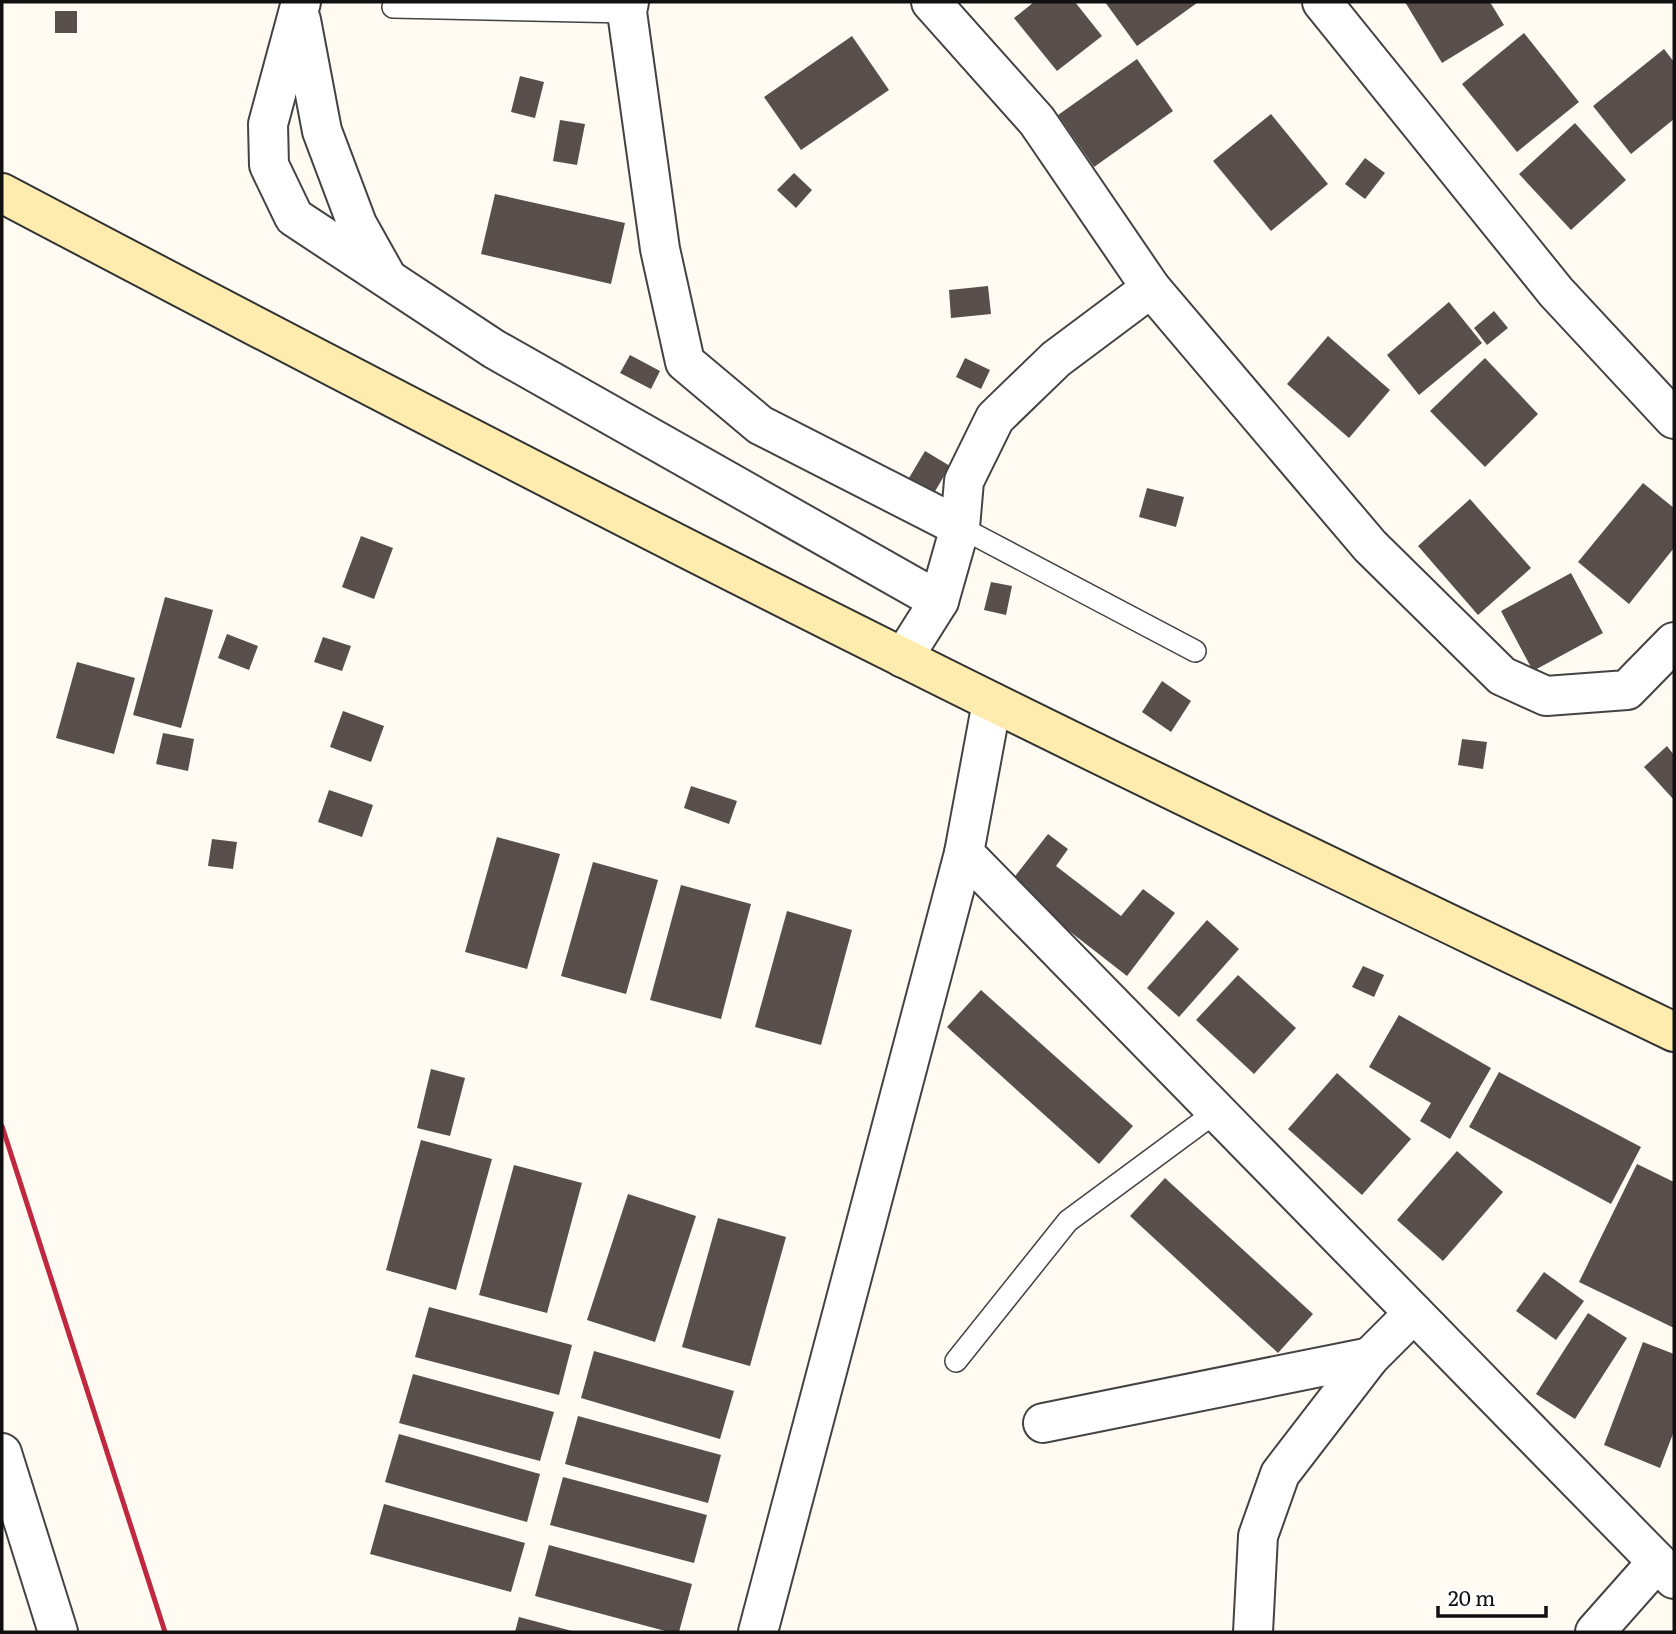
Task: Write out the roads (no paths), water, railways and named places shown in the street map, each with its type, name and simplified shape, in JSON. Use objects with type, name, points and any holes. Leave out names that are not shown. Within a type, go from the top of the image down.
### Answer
[{"type":"main road","points":[[2,193],[576,493],[903,658],[1674,1032]]},
{"type":"street","points":[[931,2],[1037,121],[1151,288],[1370,546],[1502,676],[1546,696],[1627,690],[1674,642]]},
{"type":"street","points":[[1322,2],[1556,292],[1674,419]]},
{"type":"street","points":[[300,6],[322,131],[357,224],[387,279]]},
{"type":"street","points":[[300,6],[268,124],[269,165],[294,217],[494,349],[939,601]]},
{"type":"street","points":[[628,7],[660,249],[685,362],[760,425],[960,527]]},
{"type":"street","points":[[903,658],[939,601],[960,527],[964,481],[995,418],[1056,359],[1151,288]]},
{"type":"street","points":[[758,1632],[964,853],[992,702]]},
{"type":"street","points":[[964,853],[1666,1571],[1595,1632]]},
{"type":"street","points":[[1253,1632],[1258,1536],[1280,1474],[1370,1357],[1414,1313]]},
{"type":"street","points":[[1043,1423],[1370,1357]]},
{"type":"street","points":[[2,1453],[58,1632]]},
{"type":"lane","points":[[393,7],[628,7]]},
{"type":"lane","points":[[960,527],[1195,651]]},
{"type":"lane","points":[[956,1361],[1068,1220],[1217,1111]]},
{"type":"railway","points":[[2,1126],[165,1632]]}]
